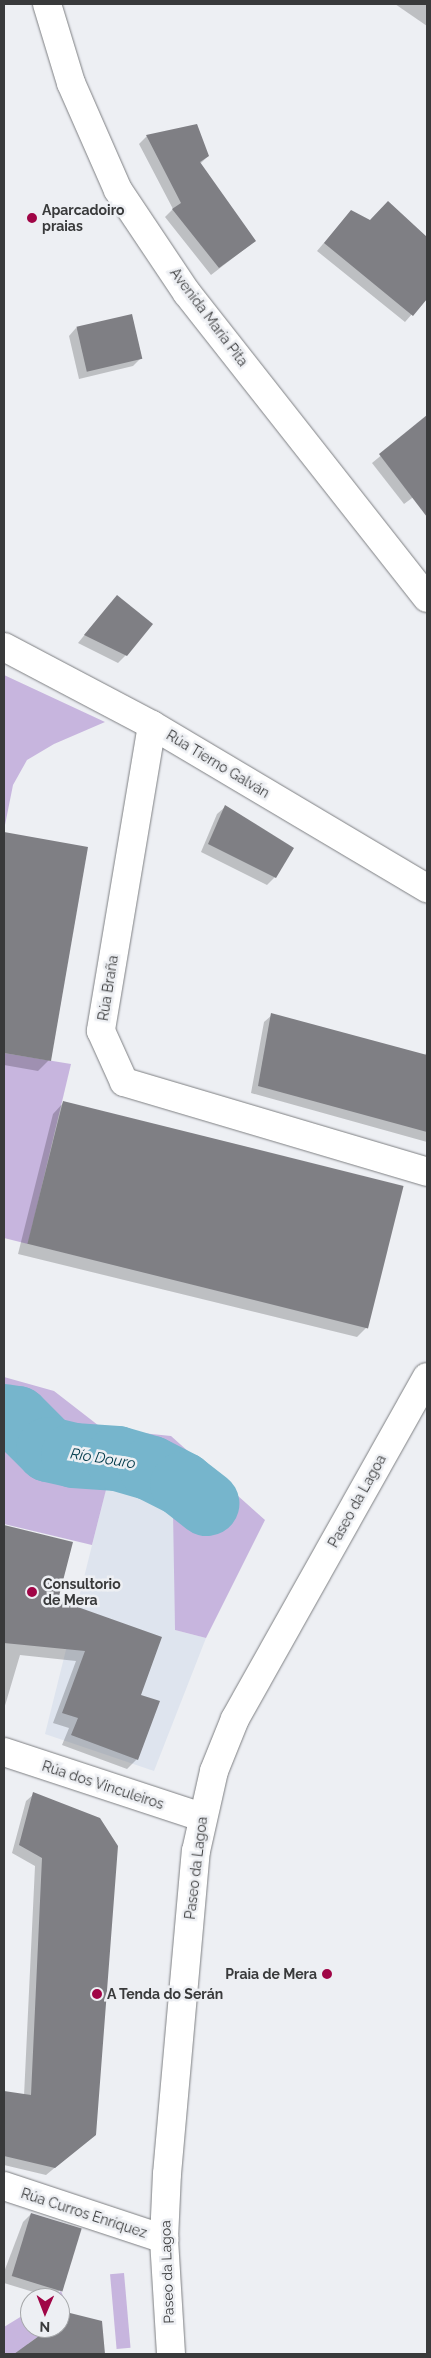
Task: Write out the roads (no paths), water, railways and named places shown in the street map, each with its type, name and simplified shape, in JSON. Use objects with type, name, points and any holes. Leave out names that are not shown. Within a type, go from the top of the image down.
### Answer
[{"type":"main road","name":"Avenida María Pita","points":[[47,4],[71,83],[118,190],[187,293],[427,598]]},
{"type":"main road","name":"Rúa Tierno Galván","points":[[4,648],[152,725],[427,888]]},
{"type":"main road","name":"Rúa Braña","points":[[152,725],[101,1031],[124,1082],[427,1172]]},
{"type":"main road","name":"Paseo da Lagoa","points":[[171,2354],[164,2239],[168,2154],[196,1851],[202,1817],[214,1770],[235,1719],[427,1377]]},
{"type":"main road","name":"Rúa dos Vinculeiros","points":[[4,1752],[202,1817]]},
{"type":"main road","name":"Rúa Curros Enríquez","points":[[4,2186],[164,2239]]},
{"type":"waterway","name":"Río Douro","points":[[4,1416],[17,1418],[48,1449],[73,1455],[117,1458],[151,1468],[182,1484],[206,1503]]},
{"type":"place","name":"Aparcadoiro praias","points":[[32,218]]},
{"type":"place","name":"Consultorio de Mera","points":[[32,1592]]},
{"type":"place","name":"Praia de Mera","points":[[327,1974]]},
{"type":"place","name":"A Tenda do Serán","points":[[97,1994]]}]
